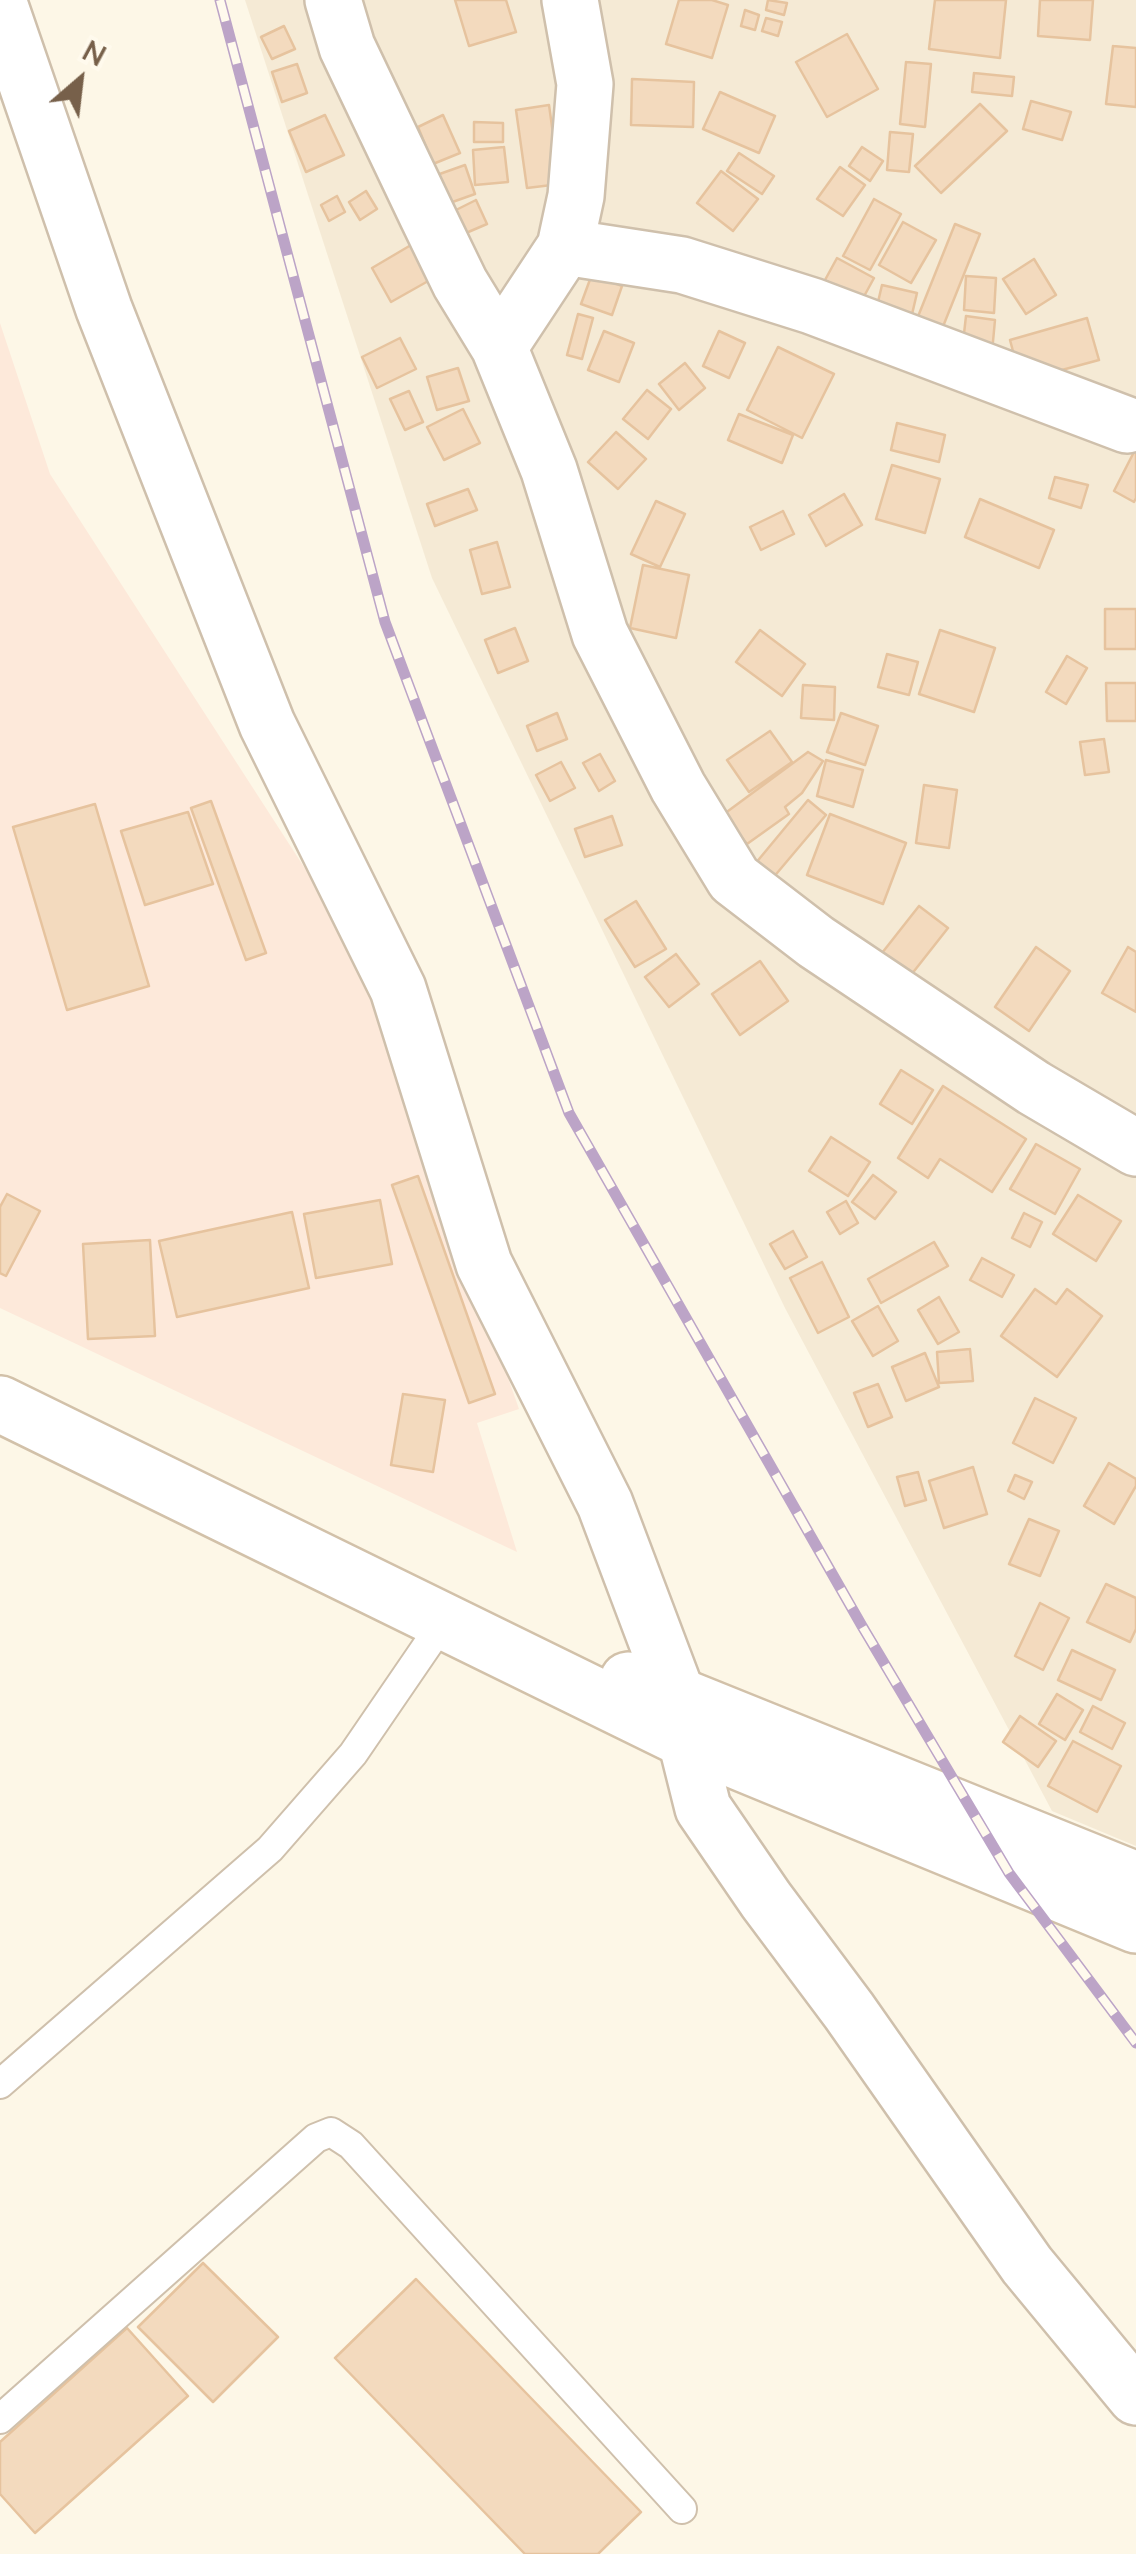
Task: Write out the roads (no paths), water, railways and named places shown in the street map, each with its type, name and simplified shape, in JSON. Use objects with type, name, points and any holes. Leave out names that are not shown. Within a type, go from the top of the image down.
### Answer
[{"type":"street","points":[[333,0],[346,47],[426,215],[460,283],[499,346],[549,470],[600,634],[678,787],[734,879],[816,942],[1034,1088],[1136,1148]]},
{"type":"street","points":[[499,346],[565,247],[576,196],[585,84],[570,0]]},
{"type":"street","points":[[0,6],[104,310],[267,724],[398,989],[484,1264],[605,1504],[681,1718],[703,1808],[1028,2265],[1136,2397]]},
{"type":"street","points":[[565,247],[682,264],[812,306],[1127,426]]},
{"type":"street","points":[[0,1404],[444,1620],[681,1718],[1136,1926]]},
{"type":"street","points":[[681,1718],[1136,1880]]},
{"type":"lane","points":[[0,2084],[270,1849],[353,1754],[444,1620]]},
{"type":"lane","points":[[0,2420],[316,2138],[331,2132],[351,2145],[682,2509]]},
{"type":"railway","points":[[220,0],[385,622],[569,1113],[862,1626],[1009,1873],[1136,2043]]}]
